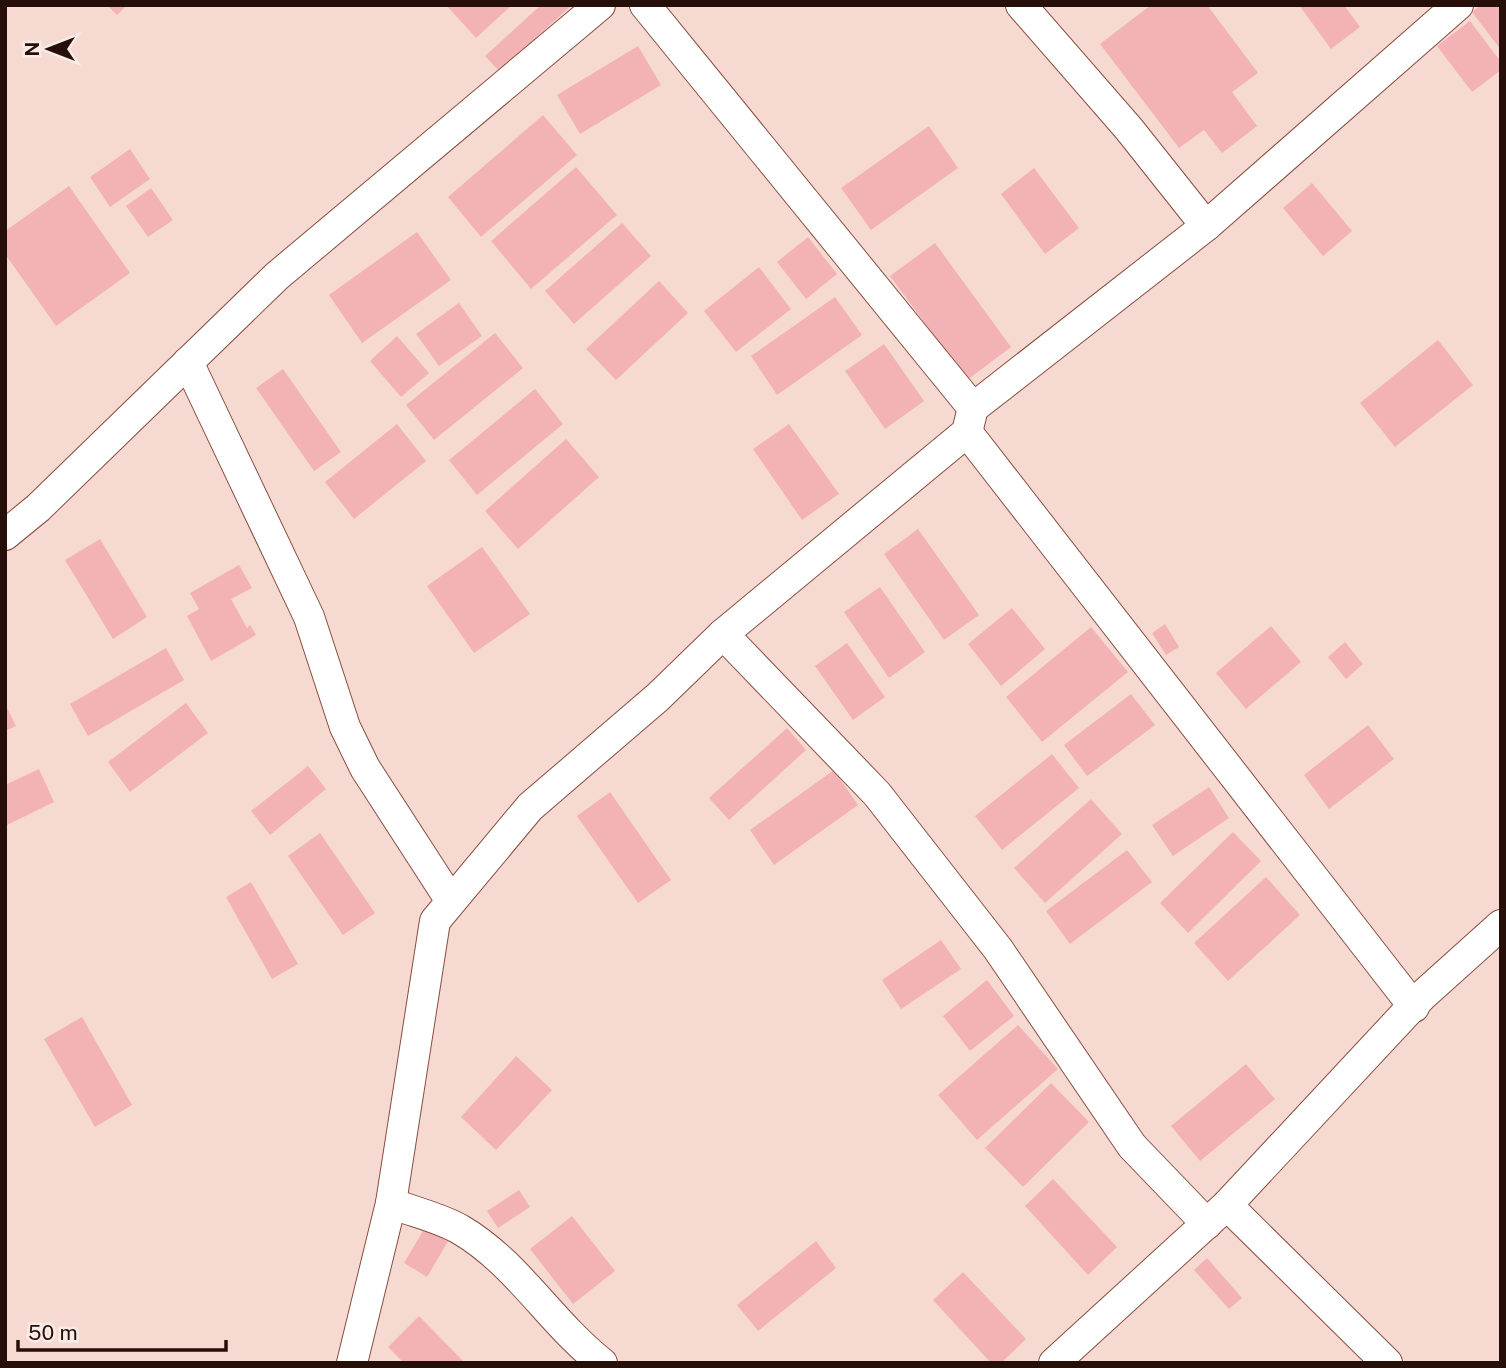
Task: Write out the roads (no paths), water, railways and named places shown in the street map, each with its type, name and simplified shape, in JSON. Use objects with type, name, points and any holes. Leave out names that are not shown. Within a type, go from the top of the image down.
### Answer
[{"type":"street","points":[[5,534],[38,508],[277,276],[600,5]]},
{"type":"street","points":[[645,5],[970,420],[1414,1007]]},
{"type":"street","points":[[1021,5],[1129,129],[1206,226]]},
{"type":"street","points":[[352,1363],[391,1203],[435,921],[451,901],[530,807],[658,696],[723,634],[970,420],[1206,226],[1458,5]]},
{"type":"street","points":[[188,362],[309,618],[345,727],[360,758],[451,901]]},
{"type":"street","points":[[723,634],[877,794],[998,949],[1132,1146],[1217,1214],[1387,1363]]},
{"type":"street","points":[[1054,1363],[1217,1214],[1414,1007],[1501,925]]},
{"type":"street","points":[[391,1203],[461,1229],[513,1272],[571,1338],[601,1363]]}]
